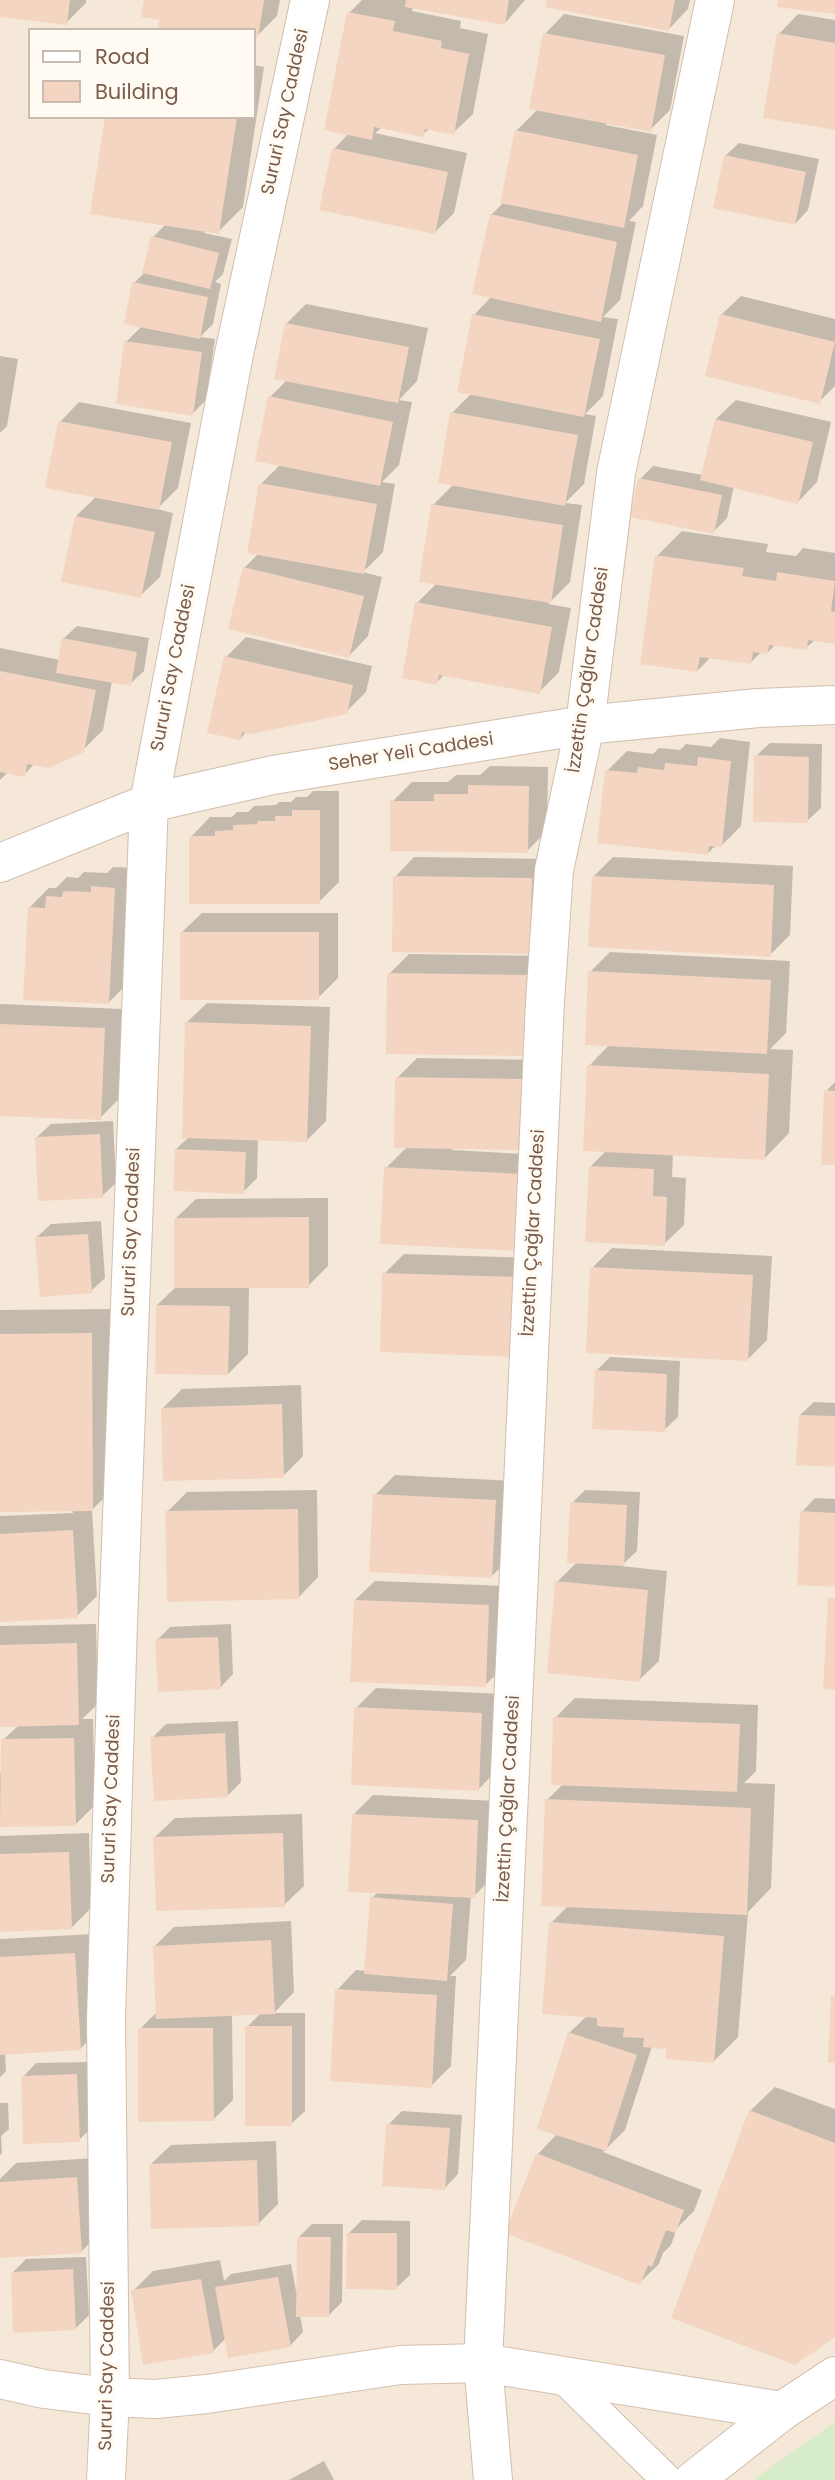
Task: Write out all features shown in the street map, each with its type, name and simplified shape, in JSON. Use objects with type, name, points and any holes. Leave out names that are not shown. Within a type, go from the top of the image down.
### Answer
[{"type":"street","name":"Sururi Say Caddesi","points":[[106,2480],[110,2397],[106,2018],[120,1554],[149,803],[233,359],[310,0]]},
{"type":"street","name":"İzzettin Çağlar Caddesi","points":[[493,2480],[483,2363],[545,1002],[554,870],[584,725],[616,472],[715,0]]},
{"type":"street","name":"Seher Yeli Caddesi","points":[[0,863],[149,803],[273,775],[584,725],[758,708],[835,705]]},
{"type":"street","points":[[0,2379],[44,2389],[156,2399],[400,2365],[483,2363],[782,2411]]},
{"type":"street","points":[[559,2374],[667,2480]]},
{"type":"street","points":[[694,2480],[782,2411],[835,2376]]},
{"type":"shaded area","points":[[0,0],[835,0],[835,2480],[0,2480]]},
{"type":"green space","points":[[835,2422],[835,2480],[753,2480]]},
{"type":"building","points":[[0,0],[70,0],[67,25],[0,17]]},
{"type":"building","points":[[144,0],[264,0],[258,38],[256,28],[158,28],[159,20],[141,17]]},
{"type":"building","points":[[406,0],[509,0],[505,25],[405,7]]},
{"type":"building","points":[[547,0],[675,0],[669,31],[545,7]]},
{"type":"building","points":[[778,0],[835,0],[835,14],[777,7]]},
{"type":"building","points":[[347,12],[395,21],[393,31],[442,41],[441,48],[469,54],[454,135],[425,129],[423,137],[374,127],[372,140],[324,130]]},
{"type":"building","points":[[543,33],[665,55],[651,132],[529,109]]},
{"type":"building","points":[[777,33],[835,43],[835,130],[763,118]]},
{"type":"building","points":[[105,119],[237,119],[219,234],[90,214]]},
{"type":"building","points":[[515,130],[638,155],[624,228],[500,203]]},
{"type":"building","points":[[332,148],[448,172],[435,234],[319,210]]},
{"type":"building","points":[[724,155],[806,172],[795,225],[713,208]]},
{"type":"building","points":[[490,214],[617,242],[601,322],[472,294]]},
{"type":"building","points":[[151,236],[219,253],[210,289],[142,273]]},
{"type":"building","points":[[132,282],[208,297],[200,339],[124,324]]},
{"type":"building","points":[[472,314],[600,339],[584,417],[457,392]]},
{"type":"building","points":[[720,314],[835,342],[820,404],[705,376]]},
{"type":"building","points":[[285,323],[409,347],[398,403],[274,379]]},
{"type":"building","points":[[124,341],[202,352],[193,416],[116,404]]},
{"type":"building","points":[[268,396],[393,422],[380,486],[255,461]]},
{"type":"building","points":[[450,412],[578,435],[565,506],[438,483]]},
{"type":"building","points":[[715,419],[813,442],[798,504],[700,480]]},
{"type":"building","points":[[58,421],[172,442],[159,510],[45,488]]},
{"type":"building","points":[[638,478],[722,495],[714,534],[630,517]]},
{"type":"building","points":[[259,483],[377,504],[364,574],[247,553]]},
{"type":"building","points":[[431,504],[563,525],[551,603],[419,582]]},
{"type":"building","points":[[75,516],[155,532],[141,598],[61,582]]},
{"type":"building","points":[[655,555],[744,568],[742,576],[776,581],[777,572],[835,581],[831,611],[835,612],[835,644],[808,640],[807,650],[769,645],[768,654],[753,652],[751,664],[700,657],[697,672],[640,664]]},
{"type":"building","points":[[243,567],[364,596],[349,658],[228,629]]},
{"type":"building","points":[[415,602],[552,627],[540,694],[439,675],[437,685],[402,678]]},
{"type":"building","points":[[62,638],[137,652],[131,686],[56,673]]},
{"type":"building","points":[[224,656],[353,685],[347,714],[252,734],[242,732],[240,740],[207,733]]},
{"type":"building","points":[[0,671],[96,690],[84,752],[49,768],[27,764],[25,777],[0,772]]},
{"type":"building","points":[[754,755],[809,757],[808,823],[753,822]]},
{"type":"building","points":[[698,757],[731,761],[722,847],[709,846],[708,855],[597,843],[605,770],[637,773],[638,767],[664,770],[665,763],[697,766]]},
{"type":"building","points":[[468,785],[529,786],[528,853],[390,851],[390,801],[434,801],[434,794],[468,794]]},
{"type":"building","points":[[292,810],[320,810],[320,904],[189,904],[189,836],[215,836],[215,831],[233,830],[233,825],[275,821],[275,816],[292,816]]},
{"type":"building","points":[[393,876],[532,878],[530,954],[392,952]]},
{"type":"building","points":[[592,876],[774,885],[771,957],[588,947]]},
{"type":"building","points":[[91,886],[115,888],[109,1004],[23,1000],[28,907],[45,908],[46,896],[62,897],[63,891],[91,892]]},
{"type":"building","points":[[180,932],[319,932],[319,1000],[180,1000]]},
{"type":"building","points":[[588,971],[771,980],[767,1054],[585,1045]]},
{"type":"building","points":[[387,973],[529,975],[528,1056],[386,1054]]},
{"type":"building","points":[[185,1022],[311,1026],[307,1142],[182,1138]]},
{"type":"building","points":[[0,1024],[105,1028],[101,1120],[0,1116]]},
{"type":"building","points":[[587,1065],[769,1074],[765,1160],[583,1151]]},
{"type":"building","points":[[395,1077],[524,1079],[524,1150],[394,1148]]},
{"type":"building","points":[[824,1090],[835,1091],[835,1165],[821,1165]]},
{"type":"building","points":[[100,1134],[103,1198],[38,1201],[35,1137]]},
{"type":"building","points":[[175,1149],[246,1152],[244,1194],[173,1191]]},
{"type":"building","points":[[589,1166],[654,1169],[653,1196],[667,1197],[665,1246],[585,1242]]},
{"type":"building","points":[[384,1167],[523,1174],[520,1251],[380,1244]]},
{"type":"building","points":[[309,1217],[309,1288],[174,1288],[174,1218]]},
{"type":"building","points":[[88,1234],[92,1293],[40,1297],[35,1237]]},
{"type":"building","points":[[590,1267],[753,1275],[748,1361],[586,1353]]},
{"type":"building","points":[[382,1273],[517,1277],[516,1357],[380,1352]]},
{"type":"building","points":[[156,1305],[230,1306],[228,1375],[155,1374]]},
{"type":"building","points":[[92,1333],[93,1511],[0,1512],[0,1334]]},
{"type":"building","points":[[595,1370],[667,1374],[665,1432],[592,1429]]},
{"type":"building","points":[[282,1404],[284,1478],[163,1481],[161,1408]]},
{"type":"building","points":[[799,1415],[835,1416],[835,1467],[796,1465]]},
{"type":"building","points":[[373,1494],[496,1500],[492,1578],[369,1572]]},
{"type":"building","points":[[570,1502],[627,1505],[624,1566],[567,1563]]},
{"type":"building","points":[[298,1509],[299,1599],[167,1602],[165,1511]]},
{"type":"building","points":[[800,1511],[835,1513],[835,1587],[797,1585]]},
{"type":"building","points":[[73,1530],[78,1618],[0,1622],[0,1534]]},
{"type":"building","points":[[555,1581],[648,1590],[640,1682],[547,1673]]},
{"type":"building","points":[[828,1597],[835,1598],[835,1690],[823,1689]]},
{"type":"building","points":[[354,1600],[489,1605],[486,1687],[350,1682]]},
{"type":"building","points":[[218,1637],[221,1689],[158,1692],[155,1639]]},
{"type":"building","points":[[77,1643],[79,1725],[0,1727],[0,1645]]},
{"type":"building","points":[[354,1707],[482,1713],[479,1791],[351,1785]]},
{"type":"building","points":[[553,1717],[740,1724],[737,1792],[551,1785]]},
{"type":"building","points":[[225,1733],[228,1797],[154,1801],[150,1737]]},
{"type":"building","points":[[74,1738],[76,1826],[0,1827],[1,1739]]},
{"type":"building","points":[[545,1799],[751,1808],[747,1915],[541,1906]]},
{"type":"building","points":[[352,1814],[478,1820],[475,1898],[348,1892]]},
{"type":"building","points":[[283,1833],[285,1907],[156,1911],[153,1837]]},
{"type":"building","points":[[69,1852],[72,1929],[0,1932],[0,1854]]},
{"type":"building","points":[[370,1897],[453,1904],[447,1981],[364,1974]]},
{"type":"building","points":[[549,1922],[724,1936],[714,2063],[666,2059],[666,2049],[643,2047],[644,2038],[623,2037],[624,2028],[597,2026],[597,2018],[542,2014]]},
{"type":"building","points":[[271,1940],[275,2014],[156,2019],[153,1946]]},
{"type":"building","points":[[75,1953],[81,2050],[0,2055],[0,1957]]},
{"type":"building","points":[[335,1989],[437,1995],[432,2088],[330,2081]]},
{"type":"building","points":[[831,1995],[835,1996],[835,2063],[828,2063]]},
{"type":"building","points":[[245,2026],[292,2026],[292,2126],[245,2126]]},
{"type":"building","points":[[138,2028],[213,2028],[214,2121],[138,2122]]},
{"type":"building","points":[[568,2032],[637,2055],[606,2151],[537,2129]]},
{"type":"building","points":[[77,2074],[80,2142],[23,2144],[21,2076]]},
{"type":"building","points":[[749,2110],[835,2143],[835,2337],[795,2365],[671,2318]]},
{"type":"building","points":[[386,2124],[450,2128],[445,2190],[382,2186]]},
{"type":"building","points":[[536,2153],[684,2210],[675,2233],[666,2230],[652,2267],[648,2265],[640,2285],[505,2233]]},
{"type":"building","points":[[257,2160],[259,2226],[151,2229],[149,2164]]},
{"type":"building","points":[[77,2177],[82,2253],[0,2258],[0,2182]]},
{"type":"building","points":[[347,2233],[397,2233],[397,2290],[346,2289]]},
{"type":"building","points":[[297,2237],[331,2237],[329,2317],[296,2317]]},
{"type":"building","points":[[73,2269],[76,2330],[13,2333],[11,2272]]},
{"type":"building","points":[[278,2277],[291,2347],[228,2358],[215,2287]]},
{"type":"building","points":[[201,2279],[214,2353],[143,2365],[131,2290]]}]
